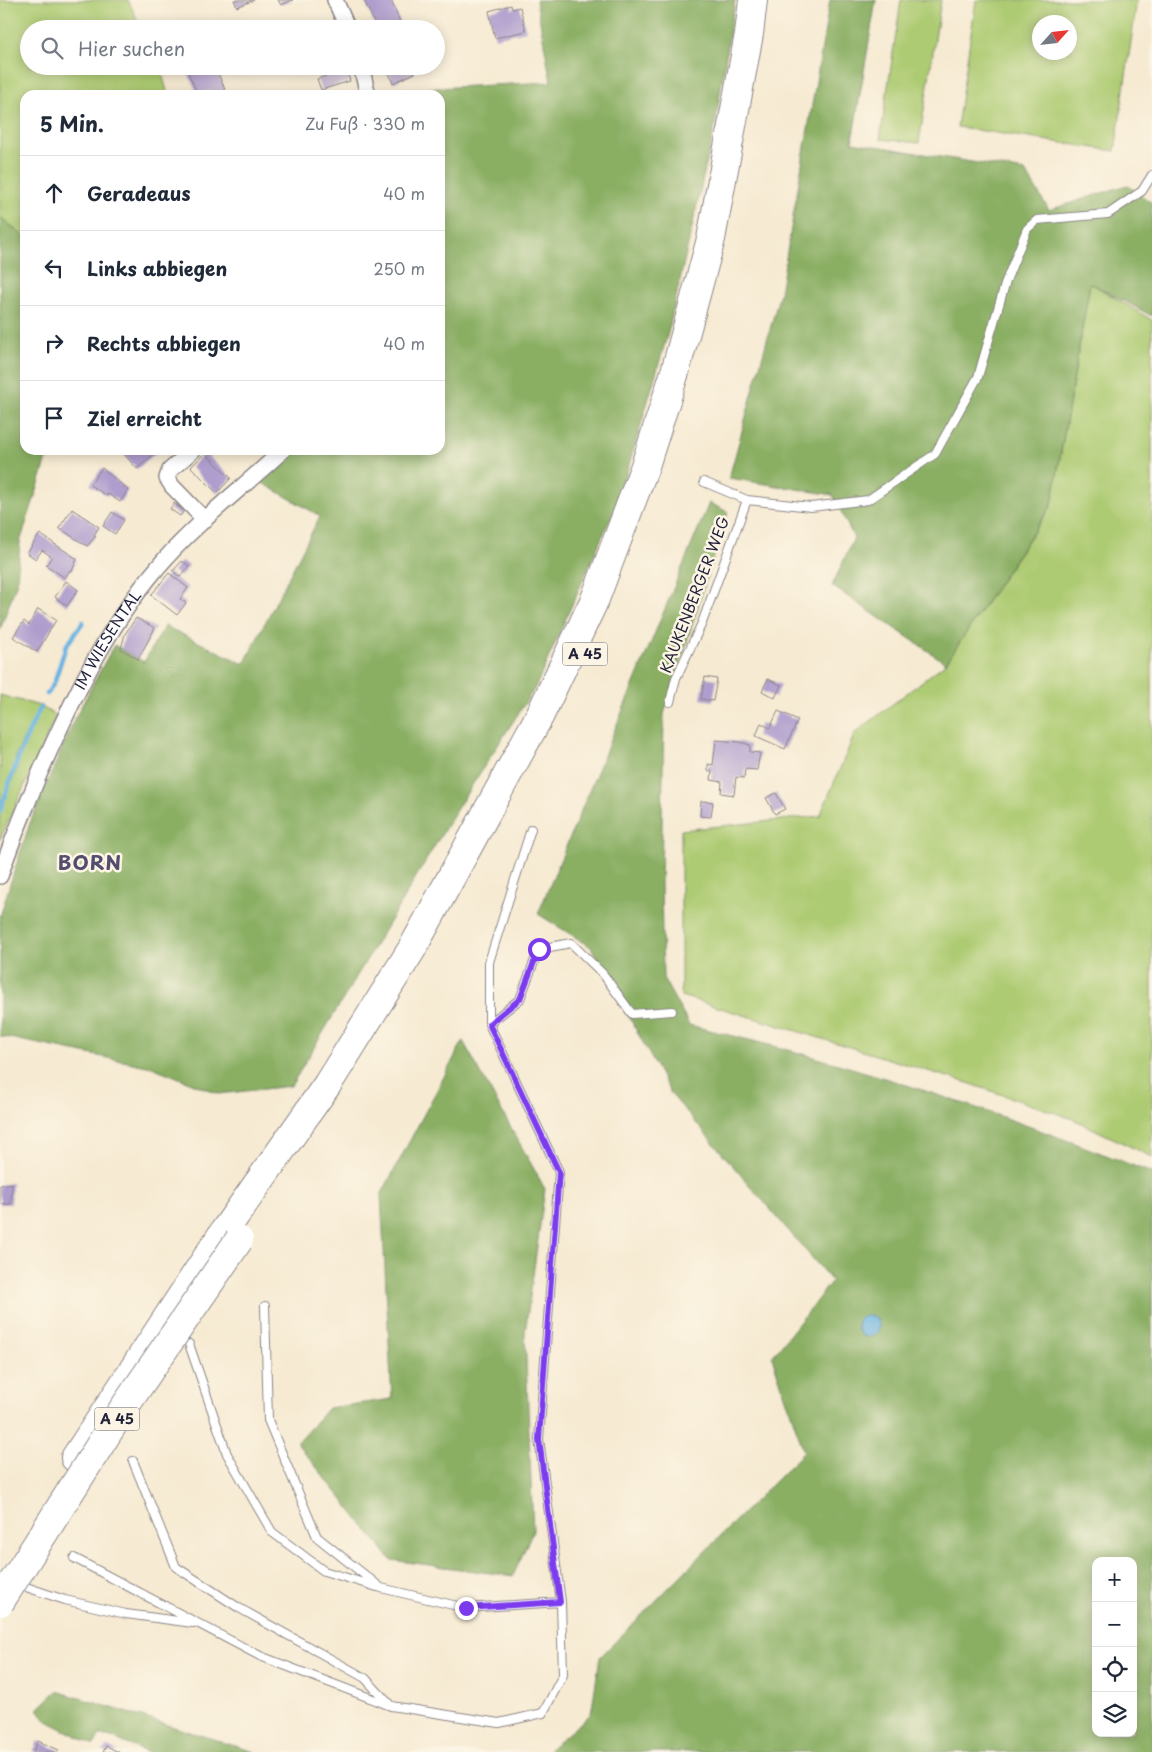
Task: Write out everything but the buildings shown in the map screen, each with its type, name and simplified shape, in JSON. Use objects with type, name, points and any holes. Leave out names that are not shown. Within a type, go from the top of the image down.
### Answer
[{"type":"highway","name":"A 45","points":[[0,1602],[412,949],[540,715],[595,599],[648,457],[675,372],[709,248],[747,44],[753,0]]},
{"type":"highway","name":"A 45","points":[[0,1579],[116,1394],[232,1235],[320,1125],[424,962],[543,746],[605,609],[670,440],[729,234],[770,0]]},
{"type":"street","points":[[335,0],[344,20]]},
{"type":"street","points":[[362,75],[367,90]]},
{"type":"street","points":[[188,455],[170,470],[167,478],[172,486],[205,520]]},
{"type":"street","name":"IM WIESENTAL","points":[[0,876],[10,843],[56,737],[107,640],[139,590],[160,565],[205,520],[277,455]]},
{"type":"lane","points":[[704,482],[747,500],[811,508],[868,500],[935,454],[978,377],[1006,281],[1027,229],[1037,220],[1108,214],[1142,191],[1152,175]]},
{"type":"lane","name":"KAUKENBERGER WEG","points":[[670,702],[676,678],[702,623],[747,500]]},
{"type":"lane","points":[[74,1558],[260,1656],[391,1706],[500,1723],[543,1713],[564,1675],[560,1602],[539,1439],[559,1172],[489,1024],[489,962],[531,829]]},
{"type":"lane","points":[[489,1024],[520,999],[539,949],[571,943],[603,974],[632,1014],[672,1011]]},
{"type":"lane","points":[[265,1306],[268,1420],[317,1537],[381,1588]]},
{"type":"lane","points":[[189,1344],[228,1454],[272,1532],[324,1570],[381,1588],[466,1608],[560,1602]]},
{"type":"lane","points":[[133,1461],[176,1567],[239,1608],[365,1678],[391,1706]]},
{"type":"lane","points":[[0,1579],[65,1600],[126,1614],[199,1624]]},
{"type":"green space","points":[[0,0],[128,0],[138,20],[20,20],[20,75],[162,75],[167,90],[20,90],[20,233],[0,217]]},
{"type":"green space","points":[[536,0],[735,0],[715,125],[668,333],[619,499],[536,686],[458,807],[291,1086],[219,1094],[152,1067],[0,1036],[0,917],[30,823],[75,718],[114,645],[144,662],[165,626],[244,664],[320,516],[261,482],[291,455],[445,455],[445,90],[396,90],[551,82]]},
{"type":"green space","points":[[830,0],[876,0],[852,142],[1025,171],[1049,210],[1127,185],[1152,203],[1152,316],[1090,283],[1052,504],[946,663],[832,586],[854,538],[833,495],[729,478],[780,293]]},
{"type":"green space","points":[[901,0],[941,0],[919,143],[880,139]]},
{"type":"green space","points":[[976,0],[1137,0],[1115,151],[957,127]]},
{"type":"green space","points":[[0,217],[20,233],[20,455],[48,455],[20,542],[17,582],[0,630]]},
{"type":"green space","points":[[1090,283],[1152,320],[1152,1157],[1073,1119],[971,1084],[681,996],[681,830],[820,816],[855,733],[946,663],[1052,505]]},
{"type":"green space","points":[[709,503],[728,512],[664,714],[661,884],[663,978],[689,1025],[792,1051],[938,1095],[1067,1140],[1152,1173],[1152,1752],[546,1752],[591,1714],[600,1657],[804,1452],[772,1357],[832,1281],[671,1094],[591,947],[538,914]]},
{"type":"green space","points":[[0,695],[40,706],[16,755],[15,768],[0,806]]},
{"type":"green space","points":[[42,707],[56,716],[0,840],[0,812],[17,768],[18,755]]},
{"type":"green space","points":[[463,1041],[545,1189],[525,1333],[533,1531],[513,1576],[391,1560],[297,1443],[328,1408],[392,1399],[381,1195]]},
{"type":"green space","points":[[57,1691],[255,1752],[146,1752],[109,1736],[99,1736],[94,1745],[47,1721],[38,1709]]},
{"type":"water","points":[[864,1315],[872,1315],[879,1322],[879,1330],[872,1337],[864,1337],[857,1330],[857,1322]]},
{"type":"waterway","points":[[47,694],[54,683],[66,646],[83,622]]},
{"type":"waterway","points":[[0,811],[23,745],[41,707]]},
{"type":"district","name":"BORN","points":[[90,863]]},
{"type":"route","points":[[466,1608],[560,1602],[539,1439],[559,1172],[489,1024],[520,999],[539,949]]}]
